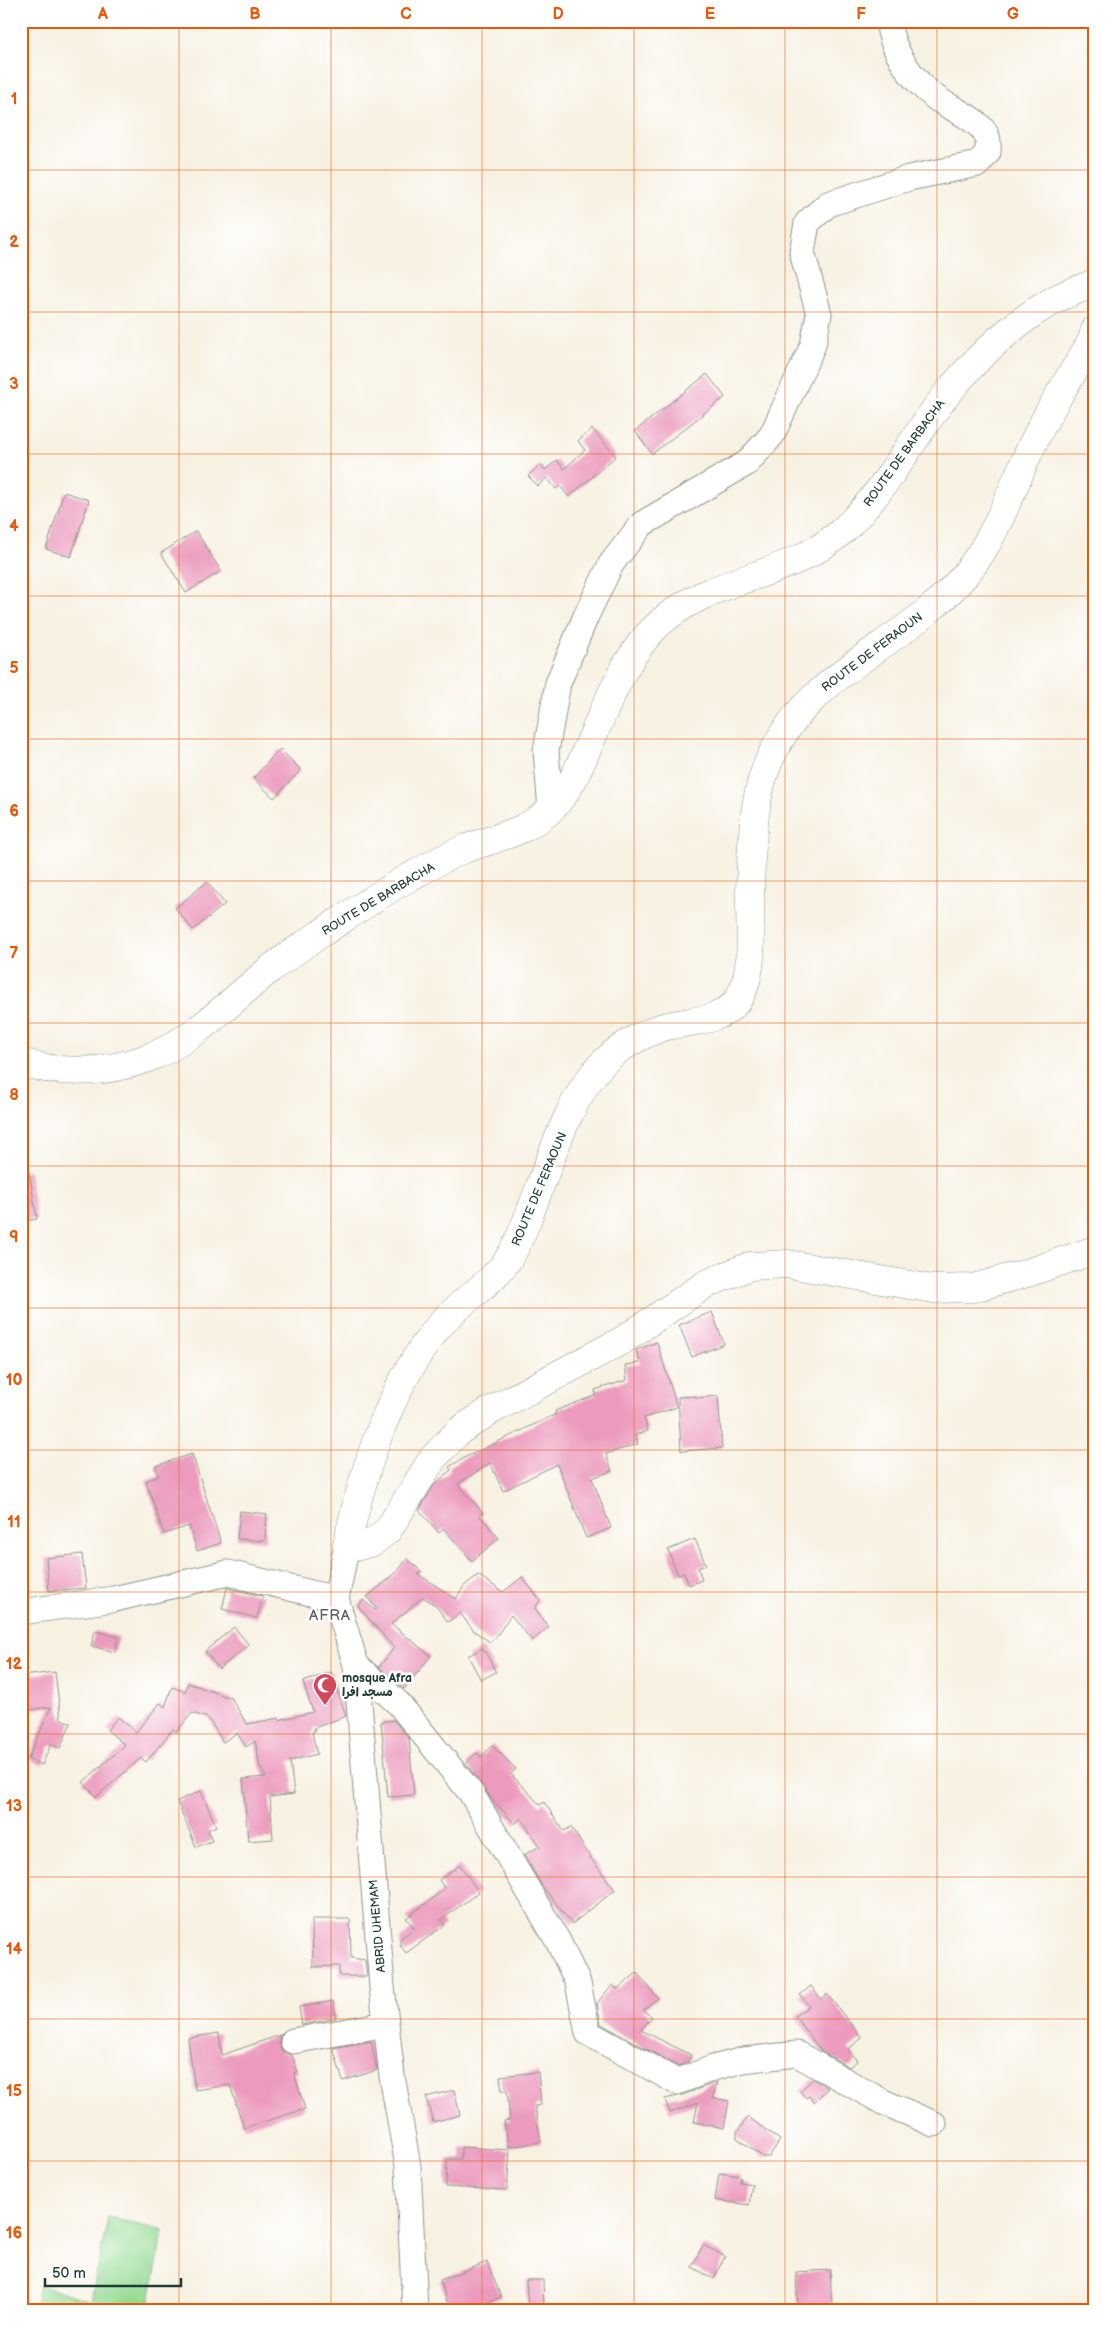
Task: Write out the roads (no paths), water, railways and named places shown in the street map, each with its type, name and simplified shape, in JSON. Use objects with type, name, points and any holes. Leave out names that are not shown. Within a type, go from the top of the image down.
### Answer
[{"type":"main road","name":"ROUTE DE BARBACHA","points":[[21,1062],[62,1070],[94,1070],[146,1059],[173,1046],[212,1017],[272,967],[393,887],[463,850],[504,837],[531,824],[552,809],[573,782],[620,674],[643,642],[670,614],[706,594],[802,559],[839,534],[875,496],[946,395],[984,354],[1028,316],[1059,298],[1095,284]]},
{"type":"main road","name":"ROUTE DE FERAOUN","points":[[347,1544],[354,1511],[380,1432],[401,1382],[441,1323],[491,1278],[509,1258],[524,1228],[567,1120],[584,1088],[604,1063],[630,1042],[662,1028],[715,1017],[735,1004],[745,986],[750,951],[750,891],[756,817],[762,780],[780,741],[797,715],[822,688],[922,614],[963,577],[986,544],[1036,436],[1056,398],[1092,340],[1095,330]]},
{"type":"main road","points":[[347,1544],[359,1546],[373,1542],[388,1530],[433,1458],[459,1432],[488,1412],[624,1340],[706,1284],[750,1266],[788,1264],[933,1289],[973,1288],[1027,1273],[1095,1250]]},
{"type":"street","points":[[552,809],[546,751],[558,683],[586,616],[611,564],[642,524],[747,463],[772,435],[813,345],[819,314],[802,252],[806,223],[828,204],[909,178],[978,164],[988,152],[987,136],[972,120],[935,97],[902,64],[890,36],[888,21]]},
{"type":"street","name":"ABRID UHEMAM","points":[[347,1544],[336,1599],[356,1665],[386,2024],[392,2076],[408,2166],[415,2310]]},
{"type":"street","points":[[21,1612],[114,1599],[228,1573],[336,1599]]},
{"type":"street","points":[[356,1665],[399,1704],[472,1793],[558,1941],[578,1983],[588,2033],[677,2082],[712,2068],[742,2060],[797,2054],[883,2102],[934,2124]]},
{"type":"street","points":[[292,2041],[386,2024]]},
{"type":"place","name":"mosque Afra مسجد افرا","points":[[325,1706]]},
{"type":"district","name":"AFRA","points":[[330,1615]]}]
